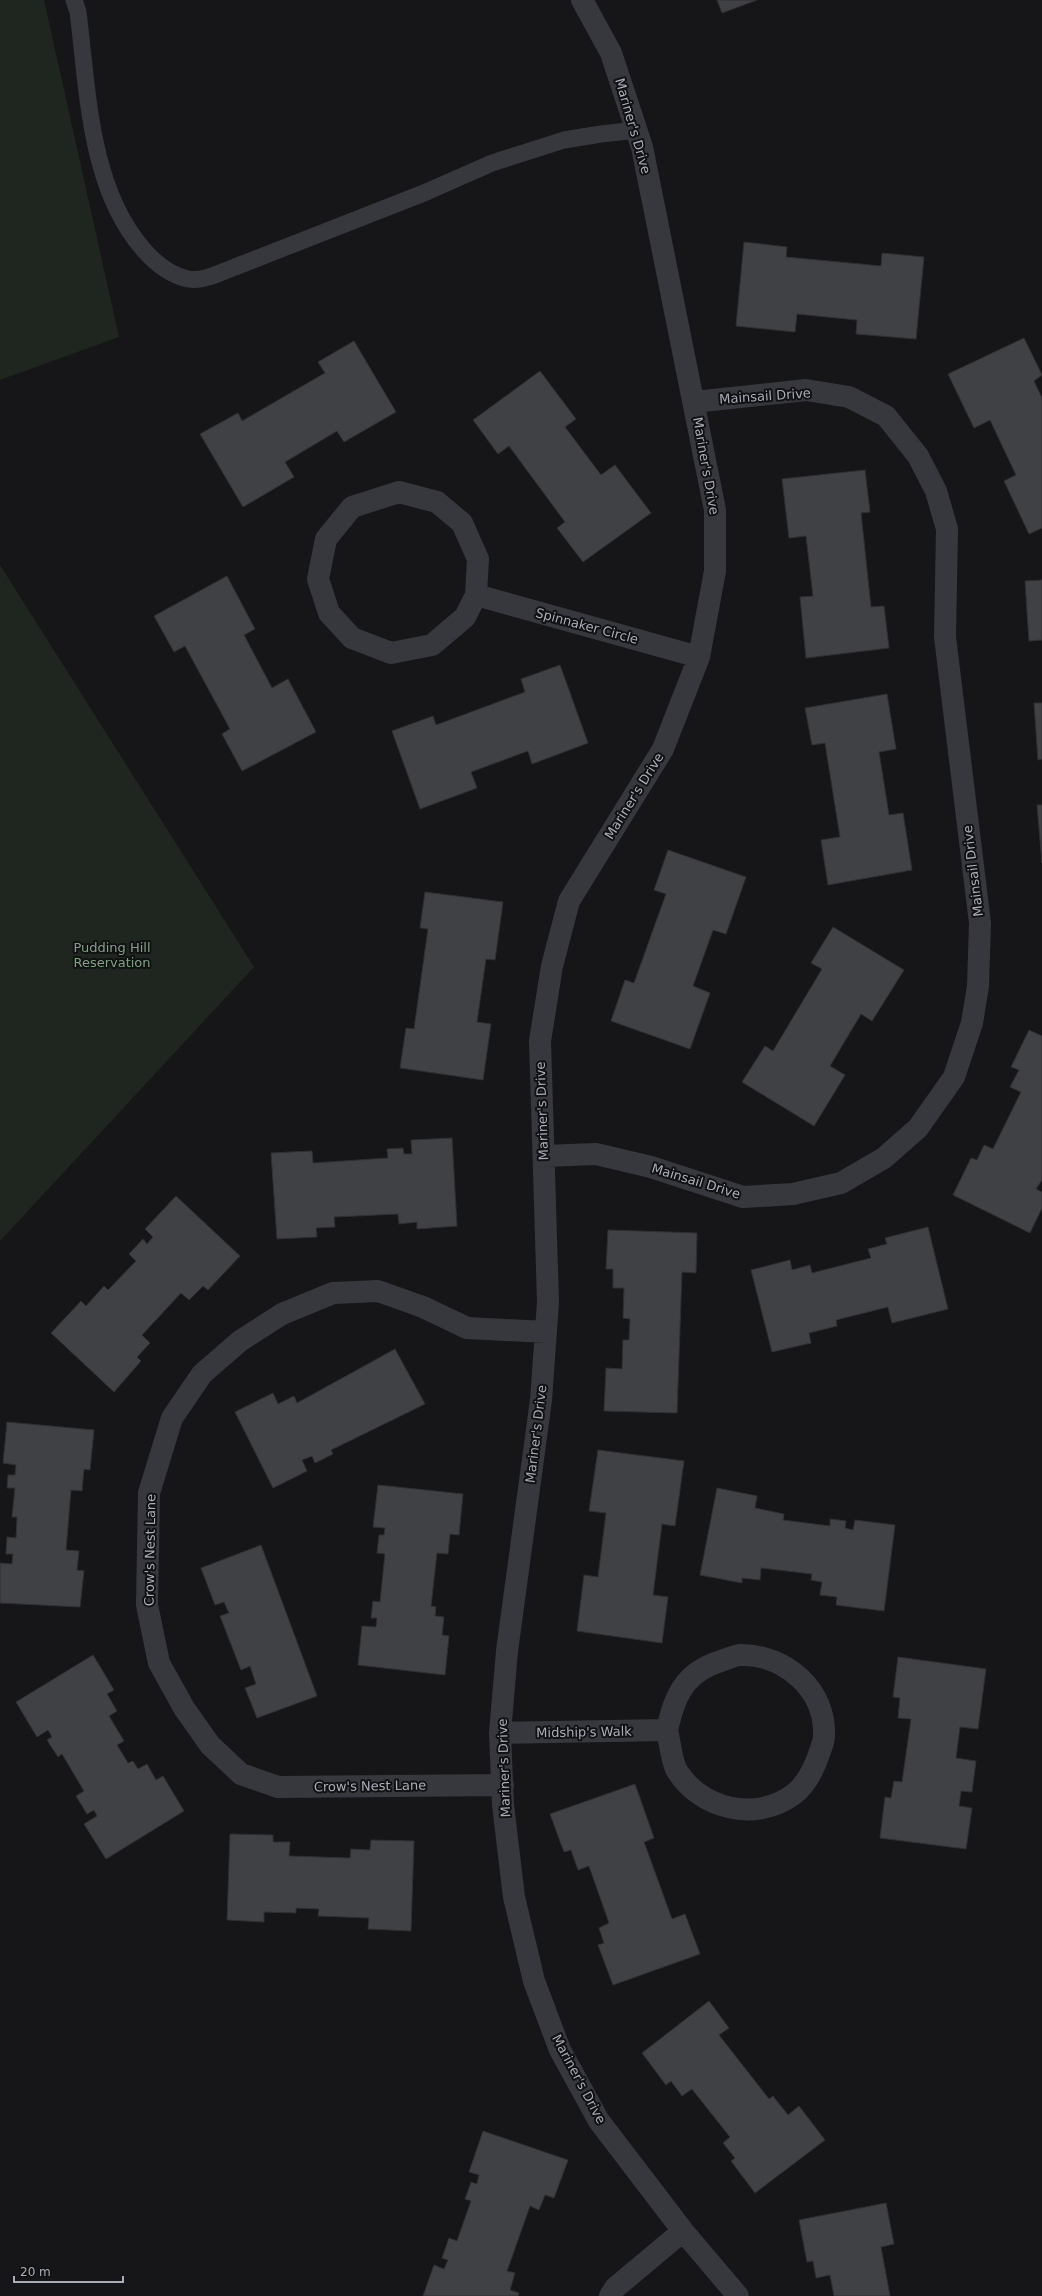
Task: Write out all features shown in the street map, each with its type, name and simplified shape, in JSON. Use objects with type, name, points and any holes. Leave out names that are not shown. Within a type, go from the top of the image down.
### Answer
[{"type":"street","name":"Mariner's Drive","points":[[582,0],[611,53],[642,147],[716,510],[715,572],[699,657],[663,749],[569,901],[552,966],[540,1041],[548,1302],[541,1400],[507,1651],[500,1733],[502,1785],[514,1897],[534,1981],[560,2050],[599,2121],[683,2231],[738,2296]]},
{"type":"street","name":"Mainsail Drive","points":[[544,1156],[596,1154],[651,1168],[743,1197],[793,1194],[841,1183],[884,1158],[918,1128],[954,1077],[972,1023],[978,986],[980,923],[946,637],[947,529],[936,490],[918,456],[886,416],[849,397],[806,390],[694,402]]},
{"type":"street","points":[[399,492],[437,502],[462,523],[478,559],[476,595],[465,617],[432,645],[391,653],[352,638],[329,613],[318,579],[326,539],[352,507],[399,492]]},
{"type":"street","name":"Spinnaker Circle","points":[[476,595],[699,657]]},
{"type":"street","name":"Crow's Nest Lane","points":[[502,1785],[278,1787],[241,1774],[206,1738],[184,1708],[159,1663],[147,1604],[149,1493],[172,1418],[202,1374],[240,1340],[282,1314],[333,1293],[378,1291],[423,1307],[467,1328],[546,1332]]},
{"type":"street","points":[[740,1655],[773,1660],[804,1680],[821,1709],[824,1737],[814,1771],[794,1794],[776,1805],[746,1811],[715,1805],[691,1788],[676,1768],[667,1730],[672,1707],[686,1682],[707,1665],[740,1655]]},
{"type":"street","name":"Midship's Walk","points":[[500,1733],[667,1730]]},
{"type":"street","points":[[610,2296],[615,2288],[683,2231]]},
{"type":"lane","points":[[74,0],[78,12],[90,104],[100,163],[113,204],[128,230],[153,260],[166,271],[189,279],[204,278],[235,267],[424,193],[492,163],[564,140],[637,130]]},
{"type":"green space","points":[[0,0],[44,0],[119,337],[0,380]]},
{"type":"green space","name":"Pudding Hill Reservation","points":[[0,565],[254,967],[0,1241]]},
{"type":"building","points":[[717,0],[757,0],[722,13]]},
{"type":"building","points":[[744,242],[787,247],[786,257],[881,266],[882,253],[924,257],[916,339],[856,334],[857,320],[797,314],[795,332],[736,326]]},
{"type":"building","points":[[1024,338],[1042,375],[1034,381],[1042,398],[1042,528],[1029,534],[1004,481],[1016,475],[990,420],[974,428],[948,374]]},
{"type":"building","points":[[354,341],[396,412],[344,442],[337,431],[285,462],[294,477],[243,507],[200,434],[238,413],[242,421],[325,373],[318,362]]},
{"type":"building","points":[[540,371],[576,419],[565,427],[601,475],[615,465],[651,513],[583,562],[557,528],[565,522],[509,446],[498,454],[473,420]]},
{"type":"building","points":[[865,470],[870,512],[861,513],[871,607],[884,606],[889,648],[806,658],[800,597],[813,596],[806,536],[789,538],[782,479]]},
{"type":"building","points":[[227,576],[255,629],[244,635],[272,688],[288,679],[316,732],[242,771],[222,734],[230,729],[185,646],[174,652],[154,616]]},
{"type":"building","points":[[1042,580],[1042,640],[1029,641],[1025,581]]},
{"type":"building","points":[[560,665],[588,743],[532,764],[528,751],[471,772],[477,788],[420,809],[392,731],[433,716],[436,725],[525,692],[521,679]]},
{"type":"building","points":[[887,694],[896,749],[879,752],[889,815],[903,813],[912,870],[828,885],[821,840],[840,837],[825,743],[812,745],[805,708]]},
{"type":"building","points":[[1034,703],[1042,703],[1042,759],[1038,760]]},
{"type":"building","points":[[1037,805],[1042,805],[1042,863]]},
{"type":"building","points":[[668,850],[746,877],[726,934],[713,930],[693,986],[710,993],[690,1049],[611,1021],[625,980],[634,983],[666,894],[654,890]]},
{"type":"building","points":[[425,892],[503,902],[495,960],[486,959],[477,1022],[491,1024],[483,1080],[400,1068],[406,1028],[414,1029],[428,929],[420,928]]},
{"type":"building","points":[[833,927],[904,970],[872,1021],[861,1014],[830,1066],[845,1075],[814,1126],[742,1082],[765,1046],[773,1051],[822,969],[811,963]]},
{"type":"building","points":[[1029,1030],[1042,1036],[1042,1180],[1036,1189],[1042,1192],[1042,1208],[1030,1233],[953,1195],[971,1158],[977,1160],[984,1145],[993,1149],[1021,1092],[1010,1087],[1019,1070],[1011,1067]]},
{"type":"building","points":[[452,1138],[457,1226],[417,1229],[417,1222],[399,1224],[398,1214],[334,1217],[335,1227],[316,1228],[317,1237],[277,1239],[271,1153],[312,1151],[313,1163],[388,1158],[387,1149],[403,1148],[404,1154],[412,1154],[411,1140]]},
{"type":"building","points":[[176,1196],[240,1256],[208,1290],[203,1286],[189,1300],[181,1293],[142,1335],[150,1343],[137,1357],[141,1361],[114,1392],[51,1333],[81,1301],[86,1306],[104,1286],[108,1290],[136,1261],[129,1254],[143,1239],[147,1244],[153,1237],[145,1229]]},
{"type":"building","points":[[928,1227],[948,1309],[892,1323],[888,1307],[836,1320],[837,1326],[809,1333],[811,1343],[772,1352],[751,1270],[790,1260],[792,1270],[810,1265],[812,1273],[871,1258],[868,1249],[887,1244],[885,1238]]},
{"type":"building","points":[[608,1230],[697,1233],[696,1273],[682,1272],[677,1413],[604,1411],[606,1368],[622,1369],[623,1340],[629,1340],[630,1319],[623,1318],[624,1288],[613,1288],[613,1269],[606,1269]]},
{"type":"building","points":[[395,1349],[425,1404],[331,1450],[333,1454],[315,1463],[312,1456],[302,1460],[307,1471],[273,1488],[235,1412],[273,1393],[278,1404],[294,1396],[297,1403]]},
{"type":"building","points":[[7,1422],[94,1430],[90,1470],[84,1469],[82,1491],[71,1490],[66,1550],[79,1551],[77,1570],[84,1571],[80,1607],[0,1603],[0,1563],[12,1564],[13,1554],[6,1554],[7,1537],[16,1538],[17,1517],[12,1517],[15,1488],[7,1488],[8,1475],[15,1475],[16,1465],[3,1463]]},
{"type":"building","points":[[598,1450],[684,1461],[675,1526],[662,1524],[653,1595],[668,1597],[662,1643],[577,1631],[584,1575],[598,1577],[606,1513],[589,1511]]},
{"type":"building","points":[[378,1485],[463,1494],[459,1535],[450,1534],[448,1554],[437,1553],[431,1606],[436,1607],[435,1616],[444,1617],[442,1635],[449,1636],[445,1675],[358,1665],[362,1626],[376,1627],[377,1618],[371,1618],[373,1601],[380,1602],[385,1554],[377,1553],[379,1535],[384,1535],[385,1528],[373,1527]]},
{"type":"building","points":[[717,1488],[757,1496],[755,1508],[784,1514],[783,1520],[830,1526],[830,1519],[846,1521],[845,1528],[853,1530],[855,1520],[895,1525],[884,1611],[836,1605],[837,1597],[820,1595],[822,1582],[811,1580],[812,1574],[761,1568],[760,1580],[742,1578],[742,1583],[700,1575]]},
{"type":"building","points":[[261,1545],[317,1696],[257,1718],[245,1688],[256,1684],[250,1666],[241,1670],[220,1616],[229,1613],[224,1602],[215,1605],[201,1568]]},
{"type":"building","points":[[93,1655],[114,1690],[107,1694],[117,1711],[109,1716],[124,1741],[117,1745],[128,1763],[133,1761],[138,1769],[147,1764],[156,1780],[163,1776],[184,1811],[106,1859],[84,1824],[97,1816],[94,1810],[87,1814],[76,1796],[84,1791],[62,1754],[58,1757],[47,1740],[52,1737],[48,1730],[37,1737],[16,1702]]},
{"type":"building","points":[[898,1657],[986,1669],[978,1729],[960,1727],[956,1758],[976,1761],[972,1792],[961,1791],[959,1806],[972,1808],[966,1849],[880,1838],[885,1797],[891,1798],[894,1781],[902,1782],[911,1719],[898,1718],[900,1698],[893,1697]]},
{"type":"building","points":[[635,1784],[654,1838],[644,1842],[672,1919],[685,1914],[700,1954],[613,1985],[598,1945],[604,1943],[599,1928],[609,1923],[589,1866],[578,1870],[571,1850],[564,1852],[550,1814]]},
{"type":"building","points":[[230,1834],[273,1835],[273,1842],[290,1842],[289,1856],[350,1858],[351,1849],[370,1850],[371,1840],[414,1841],[411,1931],[368,1929],[369,1918],[318,1916],[319,1909],[296,1908],[296,1913],[264,1912],[264,1922],[227,1920]]},
{"type":"building","points":[[709,2001],[729,2028],[719,2035],[769,2099],[773,2096],[788,2115],[799,2106],[825,2140],[755,2193],[731,2161],[735,2158],[723,2143],[730,2137],[692,2089],[682,2096],[671,2081],[666,2085],[642,2053]]},
{"type":"building","points":[[483,2131],[568,2160],[554,2198],[545,2195],[539,2210],[530,2206],[507,2271],[515,2273],[510,2290],[519,2293],[518,2296],[423,2296],[434,2265],[444,2269],[448,2260],[442,2258],[449,2238],[457,2241],[471,2201],[465,2199],[471,2182],[477,2184],[479,2175],[469,2172]]},
{"type":"building","points":[[886,2203],[894,2244],[881,2247],[890,2296],[834,2296],[830,2275],[816,2278],[813,2261],[807,2262],[799,2220]]}]
